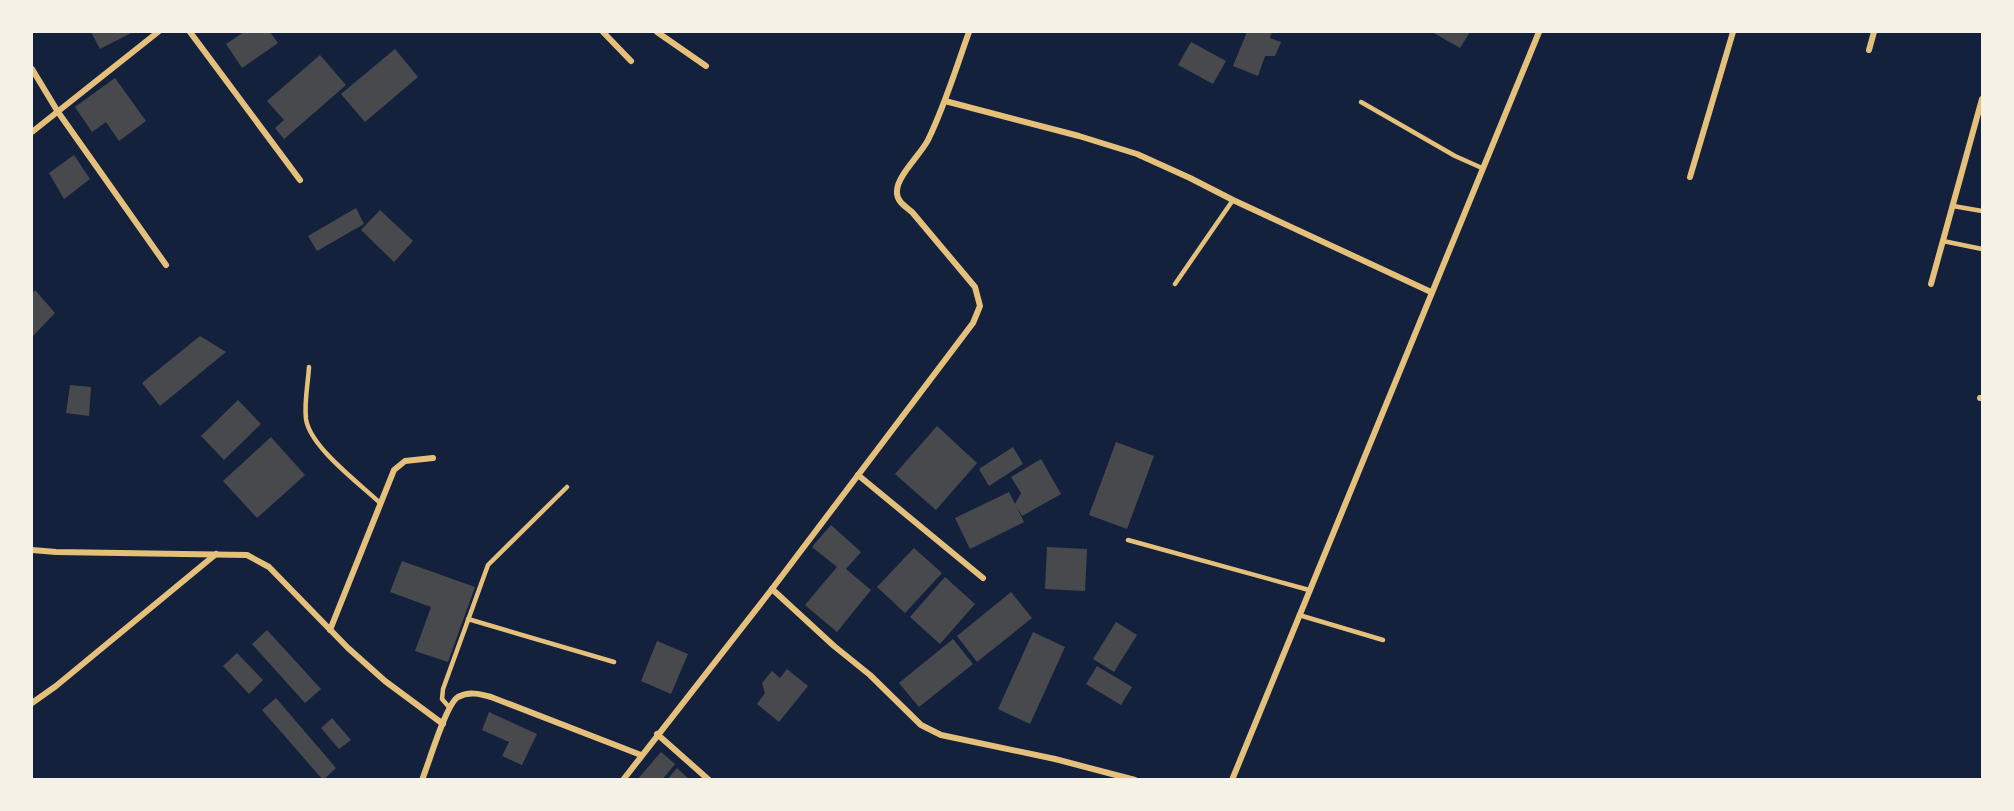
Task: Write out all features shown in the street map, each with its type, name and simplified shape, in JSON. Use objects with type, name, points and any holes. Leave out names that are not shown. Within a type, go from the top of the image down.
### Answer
[{"type":"street","points":[[32,132],[158,32]]},
{"type":"street","points":[[190,32],[300,180]]},
{"type":"street","points":[[603,32],[631,61]]},
{"type":"street","points":[[657,32],[706,66]]},
{"type":"street","points":[[623,780],[772,589],[973,323],[980,306],[975,288],[912,212],[899,202],[897,191],[900,180],[927,141],[945,101],[969,32]]},
{"type":"street","points":[[1232,780],[1539,32]]},
{"type":"street","points":[[1690,177],[1733,32]]},
{"type":"street","points":[[1869,50],[1874,32]]},
{"type":"street","points":[[32,69],[58,112],[166,265]]},
{"type":"street","points":[[1931,284],[1983,99]]},
{"type":"street","points":[[945,101],[1079,136],[1137,154],[1431,292]]},
{"type":"street","points":[[330,630],[394,470],[405,461],[433,458]]},
{"type":"street","points":[[858,476],[983,578]]},
{"type":"street","points":[[32,550],[247,555],[269,567],[330,630],[385,681],[443,724]]},
{"type":"street","points":[[32,703],[56,686],[217,554]]},
{"type":"street","points":[[772,589],[870,675],[921,725],[941,735],[1055,759],[1135,780]]},
{"type":"street","points":[[422,780],[449,707],[458,697],[473,693],[491,697],[641,755]]},
{"type":"street","points":[[657,735],[709,780]]},
{"type":"lane","points":[[1361,102],[1455,156],[1482,168]]},
{"type":"lane","points":[[1175,284],[1233,200]]},
{"type":"lane","points":[[1953,206],[1983,211]]},
{"type":"lane","points":[[1943,241],[1983,249]]},
{"type":"lane","points":[[309,367],[306,422],[318,446],[380,503]]},
{"type":"lane","points":[[449,707],[442,699],[443,689],[488,565],[567,487]]},
{"type":"lane","points":[[1128,540],[1310,590]]},
{"type":"lane","points":[[1299,615],[1383,640]]},
{"type":"lane","points":[[468,619],[614,662]]},
{"type":"building","points":[[91,32],[133,32],[100,49]]},
{"type":"building","points":[[244,32],[270,32],[278,43],[242,68],[226,44]]},
{"type":"building","points":[[1247,32],[1272,32],[1270,38],[1281,42],[1275,56],[1265,56],[1258,76],[1233,66]]},
{"type":"building","points":[[1432,32],[1470,32],[1460,48]]},
{"type":"building","points":[[1191,42],[1226,61],[1213,84],[1178,65]]},
{"type":"building","points":[[395,49],[418,77],[365,122],[341,94]]},
{"type":"building","points":[[320,55],[346,85],[284,139],[275,128],[284,120],[267,101]]},
{"type":"building","points":[[115,78],[146,121],[119,141],[106,122],[92,132],[75,107]]},
{"type":"building","points":[[74,155],[90,179],[64,199],[49,173]]},
{"type":"building","points":[[356,208],[364,224],[317,251],[308,236]]},
{"type":"building","points":[[380,210],[413,241],[394,262],[361,230]]},
{"type":"building","points":[[35,290],[55,313],[32,337],[32,294]]},
{"type":"building","points":[[200,336],[226,352],[160,406],[142,383]]},
{"type":"building","points":[[70,385],[91,387],[89,416],[66,413]]},
{"type":"building","points":[[238,400],[261,424],[224,460],[201,436]]},
{"type":"building","points":[[937,426],[977,463],[936,510],[895,474]]},
{"type":"building","points":[[271,437],[305,475],[257,518],[223,481]]},
{"type":"building","points":[[1116,442],[1154,456],[1127,529],[1089,515]]},
{"type":"building","points":[[1013,447],[1023,464],[989,486],[979,469]]},
{"type":"building","points":[[1041,459],[1061,494],[1022,516],[1016,506],[1024,522],[970,549],[955,518],[1009,492],[1015,504],[1021,493],[1011,477]]},
{"type":"building","points":[[831,525],[861,552],[846,569],[871,590],[837,632],[805,605],[837,567],[812,547]]},
{"type":"building","points":[[1047,547],[1087,549],[1085,591],[1045,589]]},
{"type":"building","points":[[914,548],[942,573],[905,613],[877,587]]},
{"type":"building","points":[[402,561],[475,587],[448,662],[415,651],[431,607],[390,592]]},
{"type":"building","points":[[945,577],[975,604],[940,644],[910,617]]},
{"type":"building","points":[[1011,592],[1032,618],[977,662],[957,636]]},
{"type":"building","points":[[1116,622],[1137,635],[1114,672],[1093,659]]},
{"type":"building","points":[[267,630],[321,689],[305,703],[252,644]]},
{"type":"building","points":[[1033,632],[1065,647],[1030,724],[998,709]]},
{"type":"building","points":[[953,639],[973,664],[919,707],[899,683]]},
{"type":"building","points":[[657,641],[688,654],[671,694],[641,681]]},
{"type":"building","points":[[237,653],[263,680],[249,694],[223,666]]},
{"type":"building","points":[[1097,666],[1132,687],[1121,705],[1086,684]]},
{"type":"building","points":[[787,669],[808,686],[779,722],[757,704],[765,693],[762,683],[772,671],[780,678]]},
{"type":"building","points":[[276,698],[336,768],[323,780],[262,710]]},
{"type":"building","points":[[489,712],[537,734],[522,765],[502,756],[509,742],[482,730]]},
{"type":"building","points":[[332,718],[351,740],[339,749],[321,728]]},
{"type":"building","points":[[661,752],[675,764],[662,780],[637,780]]},
{"type":"building","points":[[677,768],[690,780],[667,780]]}]
